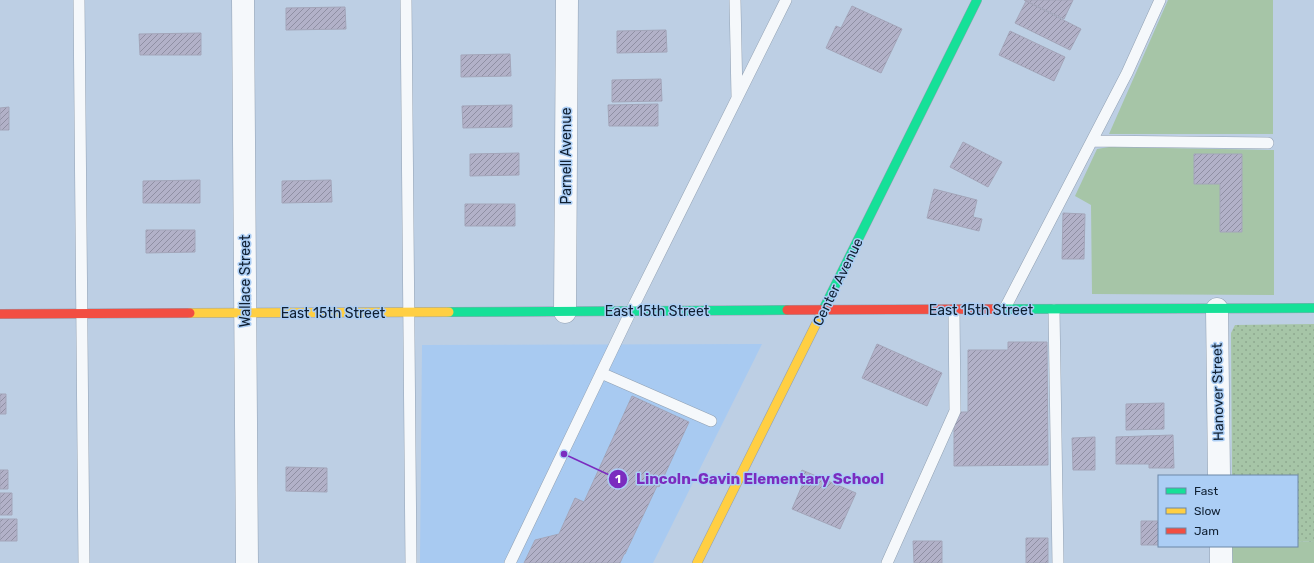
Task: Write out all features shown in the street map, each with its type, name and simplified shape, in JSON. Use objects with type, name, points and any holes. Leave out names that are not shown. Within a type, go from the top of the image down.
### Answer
[{"type":"street","name":"Wallace Street","points":[[243,0],[247,563]]},
{"type":"street","name":"Parnell Avenue","points":[[565,312],[567,0]]},
{"type":"street","name":"Center Avenue","points":[[697,563],[824,311],[977,0]]},
{"type":"street","name":"East 15th Street","points":[[0,314],[1314,308]]},
{"type":"street","name":"Hanover Street","points":[[1217,309],[1220,475]]},
{"type":"street","points":[[1220,547],[1221,563]]},
{"type":"lane","points":[[79,0],[84,563]]},
{"type":"lane","points":[[406,0],[407,312],[411,563]]},
{"type":"lane","points":[[735,0],[737,99]]},
{"type":"lane","points":[[510,563],[631,311],[786,0]]},
{"type":"lane","points":[[1004,310],[1127,73],[1160,0]]},
{"type":"lane","points":[[1092,141],[1268,143]]},
{"type":"lane","points":[[887,563],[955,411],[954,310]]},
{"type":"lane","points":[[1054,310],[1058,563]]},
{"type":"lane","points":[[601,374],[711,422]]},
{"type":"shaded area","points":[[762,344],[653,563],[420,563],[422,345]]},
{"type":"green space","points":[[1168,0],[1273,0],[1273,134],[1109,134]]},
{"type":"green space","points":[[1109,147],[1274,150],[1274,295],[1092,294],[1091,205],[1075,196],[1097,149]]},
{"type":"green space","points":[[1314,324],[1314,542],[1298,541],[1298,475],[1232,475],[1231,333],[1235,325]]},
{"type":"green space","points":[[1298,541],[1314,542],[1314,563],[1233,563],[1232,547],[1298,547]]},
{"type":"building","points":[[1024,0],[1073,0],[1064,19]]},
{"type":"building","points":[[1026,1],[1081,29],[1070,50],[1015,23]]},
{"type":"building","points":[[852,6],[902,29],[881,73],[826,48],[836,26],[841,28]]},
{"type":"building","points":[[345,7],[346,29],[286,30],[286,8]]},
{"type":"building","points":[[666,30],[667,52],[617,53],[617,31]]},
{"type":"building","points":[[1010,31],[1065,57],[1054,81],[999,55]]},
{"type":"building","points":[[201,33],[201,55],[140,55],[139,34]]},
{"type":"building","points":[[510,54],[511,76],[461,77],[461,55]]},
{"type":"building","points":[[661,79],[662,101],[612,102],[612,80]]},
{"type":"building","points":[[658,104],[658,126],[609,126],[608,105]]},
{"type":"building","points":[[512,105],[512,127],[463,128],[462,106]]},
{"type":"building","points":[[9,107],[9,130],[0,130],[0,108]]},
{"type":"building","points":[[963,142],[1002,162],[988,187],[950,167]]},
{"type":"building","points":[[519,153],[519,175],[470,176],[470,154]]},
{"type":"building","points":[[1194,154],[1242,154],[1242,232],[1220,232],[1220,184],[1194,184]]},
{"type":"building","points":[[200,180],[200,203],[143,203],[143,181]]},
{"type":"building","points":[[331,180],[332,202],[282,203],[282,181]]},
{"type":"building","points":[[934,189],[977,200],[973,217],[982,219],[979,231],[927,218]]},
{"type":"building","points":[[465,204],[515,204],[515,226],[465,226]]},
{"type":"building","points":[[1063,213],[1085,214],[1084,259],[1062,259]]},
{"type":"building","points":[[146,230],[195,230],[195,252],[146,253]]},
{"type":"building","points":[[1008,342],[1047,342],[1048,465],[954,466],[954,412],[968,412],[968,350],[1008,350]]},
{"type":"building","points":[[877,344],[942,373],[927,406],[862,378]]},
{"type":"building","points":[[0,394],[6,394],[6,414],[0,414]]},
{"type":"building","points":[[632,396],[689,422],[659,487],[657,486],[620,563],[524,563],[535,540],[559,534],[575,498],[584,502]]},
{"type":"building","points":[[1164,403],[1164,429],[1126,430],[1126,404]]},
{"type":"building","points":[[1173,435],[1174,468],[1149,468],[1149,464],[1116,464],[1116,437]]},
{"type":"building","points":[[1095,437],[1095,470],[1073,470],[1072,438]]},
{"type":"building","points":[[286,467],[327,468],[327,492],[286,491]]},
{"type":"building","points":[[0,470],[8,470],[8,489],[0,489]]},
{"type":"building","points":[[802,470],[856,493],[840,529],[792,509],[804,481],[798,479]]},
{"type":"building","points":[[0,493],[12,493],[12,515],[0,515]]},
{"type":"building","points":[[0,519],[17,519],[17,541],[0,541]]},
{"type":"building","points":[[1141,521],[1158,521],[1158,545],[1141,545]]},
{"type":"building","points":[[1026,538],[1048,538],[1048,563],[1026,563]]},
{"type":"building","points":[[913,541],[942,541],[942,563],[914,563]]},
{"type":"traffic: fast","points":[[821,314],[977,0]]},
{"type":"traffic: fast","points":[[994,309],[1314,308]]},
{"type":"traffic: fast","points":[[449,312],[787,310]]},
{"type":"traffic: slow","points":[[190,313],[449,312]]},
{"type":"traffic: slow","points":[[697,563],[821,314]]},
{"type":"traffic: jam","points":[[787,310],[994,309]]},
{"type":"traffic: jam","points":[[0,314],[190,313]]},
{"type":"place","name":"Lincoln-Gavin Elementary School","points":[[564,454]]}]
